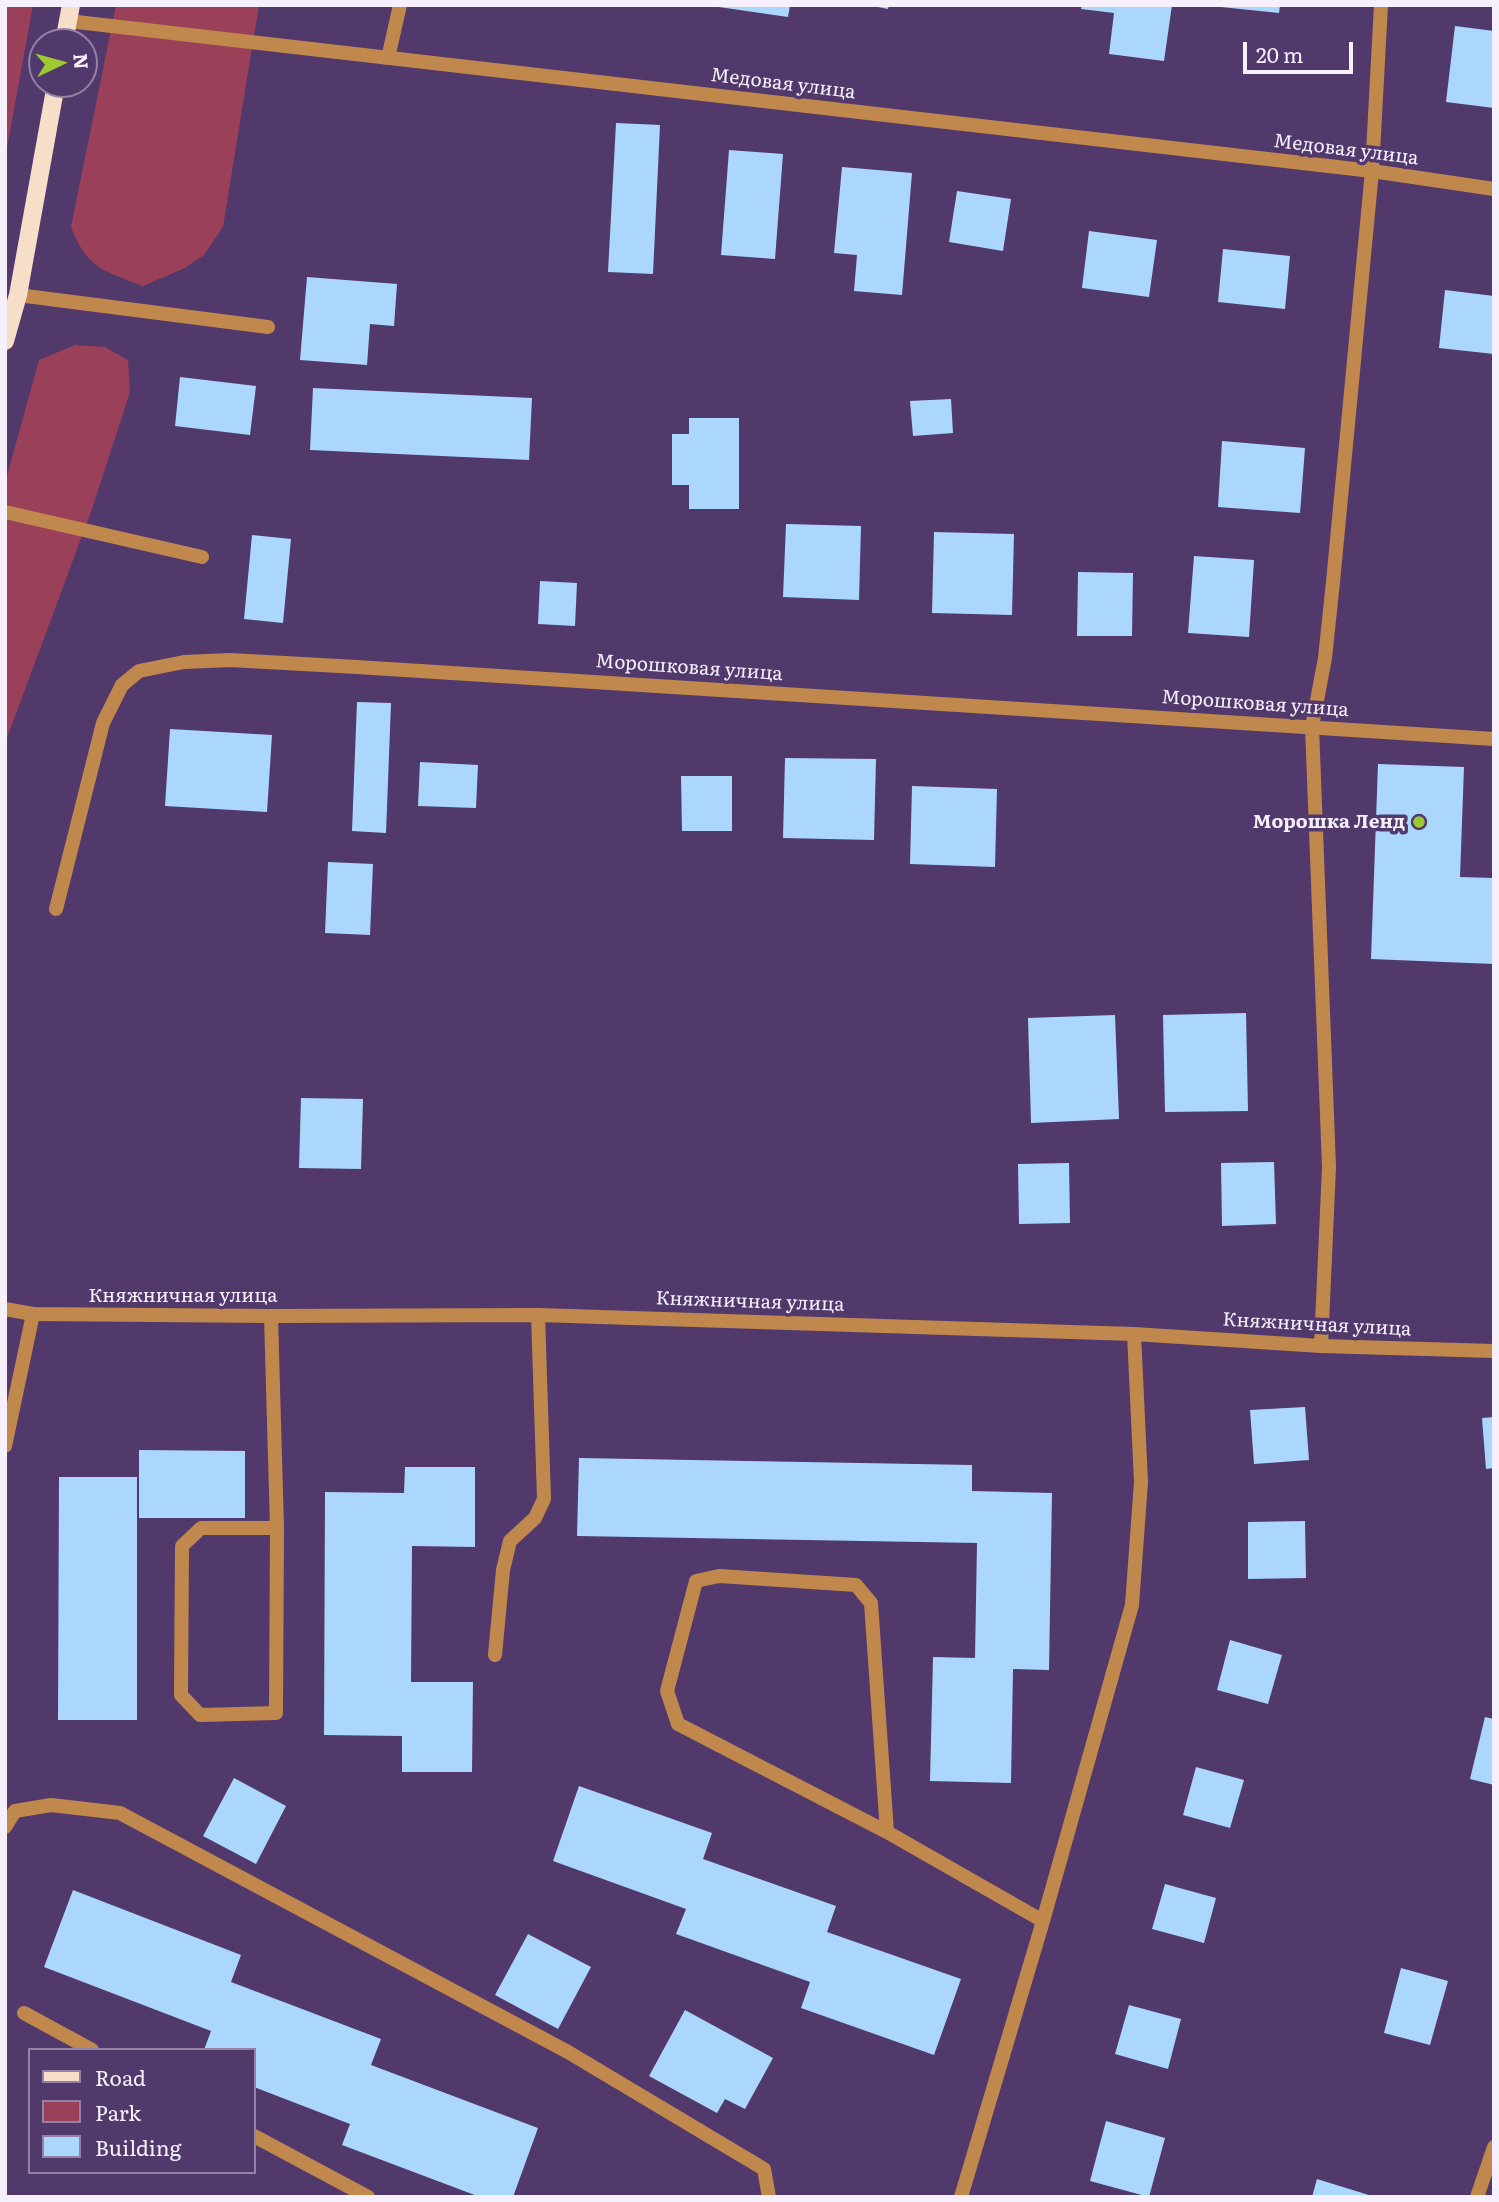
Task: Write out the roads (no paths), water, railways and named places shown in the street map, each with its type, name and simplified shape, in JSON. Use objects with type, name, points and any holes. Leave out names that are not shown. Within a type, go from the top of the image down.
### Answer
[{"type":"main road","points":[[5,341],[18,295],[53,98]]},
{"type":"street","points":[[388,58],[400,5]]},
{"type":"street","points":[[1321,1346],[1329,1167],[1312,727],[1325,658],[1333,582],[1372,172],[1381,5]]},
{"type":"street","name":"Медовая улица","points":[[69,13],[388,58],[1372,172],[1494,189]]},
{"type":"street","points":[[18,295],[268,327]]},
{"type":"street","points":[[5,512],[202,557]]},
{"type":"street","name":"Морошковая улица","points":[[56,909],[103,723],[122,685],[139,671],[184,662],[230,660],[357,667],[1494,739]]},
{"type":"street","name":"Княжничная улица","points":[[5,1310],[33,1314],[538,1315],[1134,1334],[1321,1346],[1494,1351]]},
{"type":"street","points":[[5,1446],[33,1314]]},
{"type":"street","points":[[495,1654],[503,1570],[510,1541],[535,1518],[544,1499],[538,1315]]},
{"type":"street","points":[[271,1316],[277,1528],[276,1713],[200,1715],[181,1695],[182,1546],[201,1528],[277,1528]]},
{"type":"street","points":[[961,2197],[1043,1921],[1132,1605],[1141,1482],[1134,1334]]},
{"type":"street","points":[[887,1832],[871,1603],[856,1585],[719,1576],[696,1581],[667,1691],[678,1724],[887,1832],[1043,1921]]},
{"type":"street","points":[[5,1827],[15,1811],[51,1805],[120,1813],[568,2052],[764,2169],[769,2197]]},
{"type":"street","points":[[23,2013],[88,2048]]},
{"type":"street","points":[[256,2137],[368,2197]]},
{"type":"street","points":[[1477,2197],[1494,2147]]},
{"type":"place","name":"Морошка Ленд","points":[[1419,822]]}]
